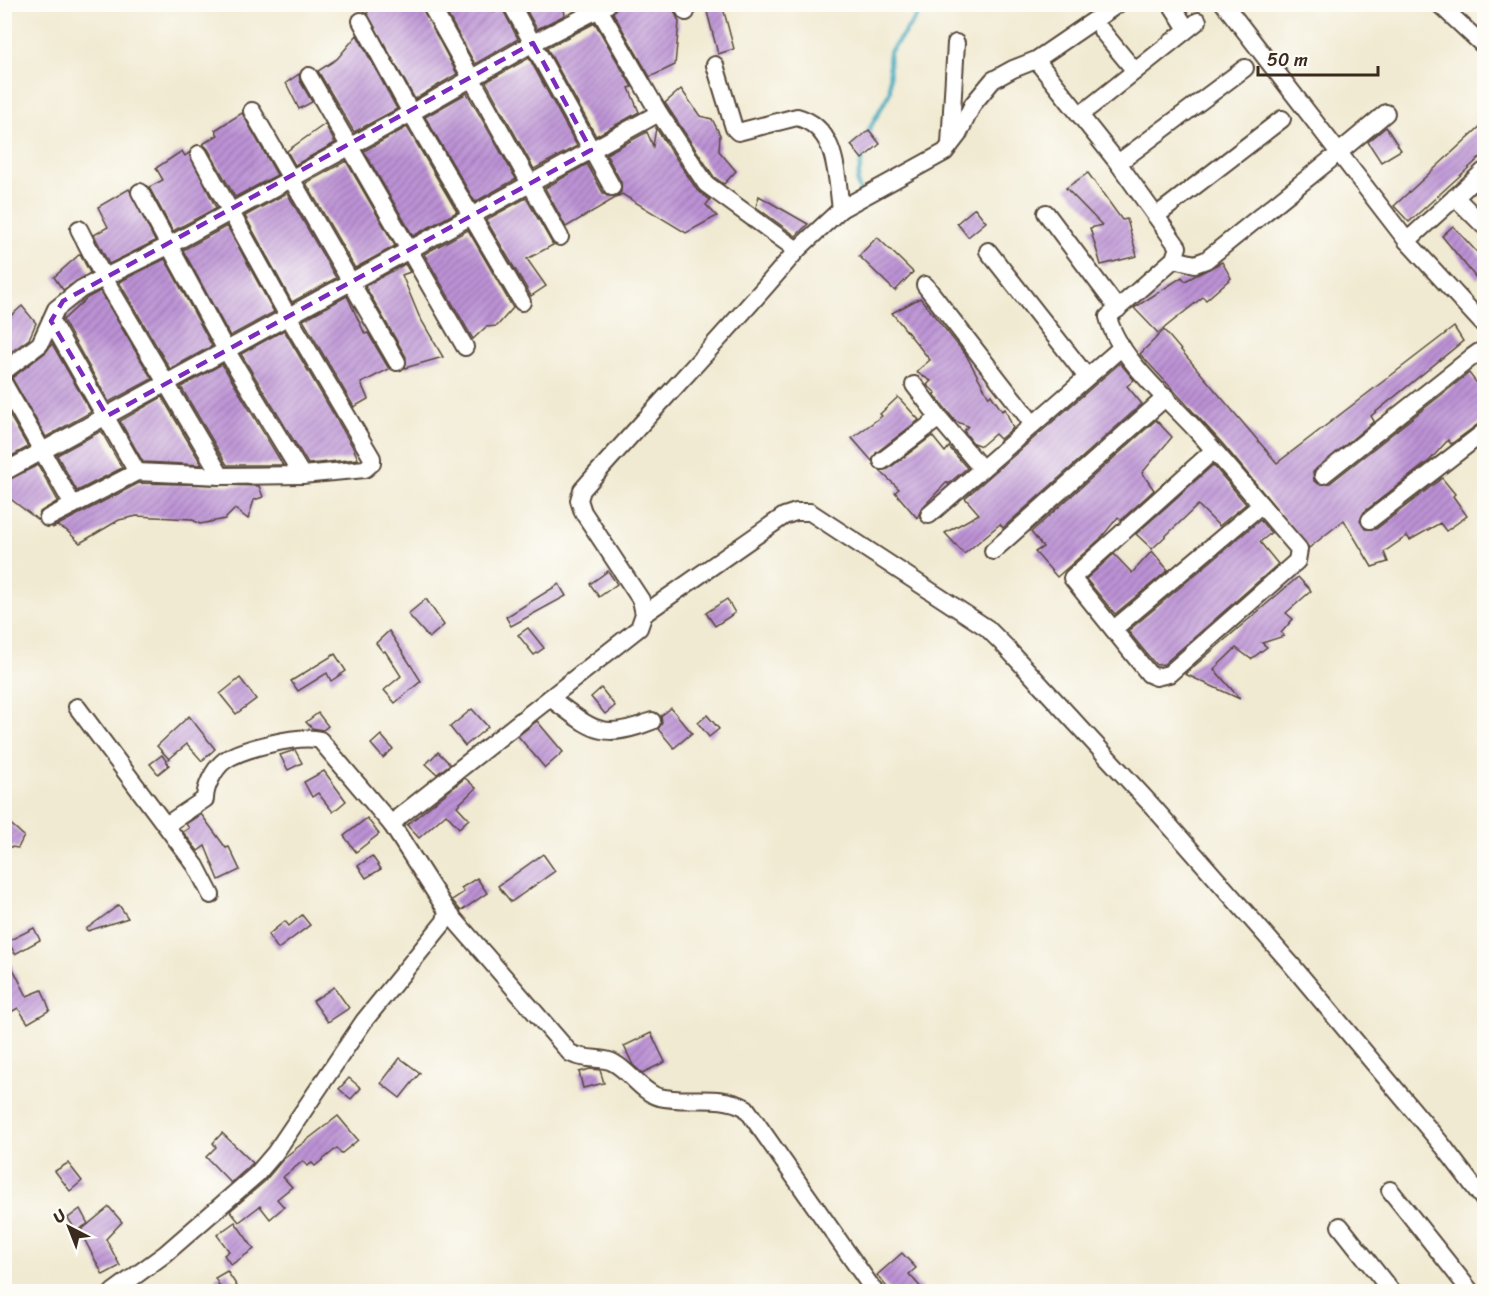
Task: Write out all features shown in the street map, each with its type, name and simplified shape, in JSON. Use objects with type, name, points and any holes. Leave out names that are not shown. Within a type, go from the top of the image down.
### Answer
[{"type":"street","points":[[430,4],[560,237]]},
{"type":"street","points":[[511,4],[612,187]]},
{"type":"street","points":[[392,825],[400,816],[639,628],[644,614],[641,600],[583,512],[579,500],[582,490],[669,391],[734,324],[797,250],[841,209],[945,152],[974,104],[993,80],[1036,60],[1118,4]]},
{"type":"street","points":[[1080,115],[1192,25],[1171,4]]},
{"type":"street","points":[[1224,4],[1334,157],[1407,241],[1485,325]]},
{"type":"street","points":[[1439,4],[1485,46]]},
{"type":"street","points":[[4,371],[40,344],[63,301],[103,276],[168,246],[231,212],[601,6],[659,113],[706,184],[797,250]]},
{"type":"street","points":[[361,21],[411,113],[522,302]]},
{"type":"street","points":[[1102,31],[1135,71]]},
{"type":"street","points":[[950,145],[956,43]]},
{"type":"street","points":[[1036,60],[1118,163],[1178,246],[1174,260],[1108,317],[1112,332],[1122,347],[1214,450],[1299,549],[1297,561],[1169,674],[1156,677],[1149,674],[1114,628],[1074,582],[1073,576],[1214,450]]},
{"type":"street","points":[[715,65],[734,128],[738,132],[797,117],[807,120],[819,129],[833,148],[841,209]]},
{"type":"street","points":[[1118,163],[1245,68]]},
{"type":"street","points":[[309,76],[411,249],[465,347]]},
{"type":"street","points":[[252,111],[397,362]]},
{"type":"street","points":[[4,472],[659,113]]},
{"type":"street","points":[[1174,260],[1195,264],[1206,260],[1386,113]]},
{"type":"street","points":[[1156,216],[1282,119]]},
{"type":"street","points":[[48,518],[137,472],[221,476],[302,475],[369,468],[372,458],[288,316],[199,154]]},
{"type":"street","points":[[1407,241],[1485,171]]},
{"type":"street","points":[[140,192],[226,350],[302,475]]},
{"type":"street","points":[[1455,197],[1485,226]]},
{"type":"street","points":[[1046,213],[1118,309]]},
{"type":"street","points":[[79,229],[103,276],[221,476]]},
{"type":"street","points":[[988,251],[1087,377]]},
{"type":"street","points":[[925,285],[1033,424]]},
{"type":"street","points":[[51,321],[137,472]]},
{"type":"street","points":[[929,515],[1122,347]]},
{"type":"street","points":[[1323,475],[1472,357],[1479,352],[1485,353]]},
{"type":"street","points":[[4,384],[73,505]]},
{"type":"street","points":[[914,385],[982,469]]},
{"type":"street","points":[[993,551],[1166,397]]},
{"type":"street","points":[[882,461],[939,418]]},
{"type":"street","points":[[1370,520],[1485,432]]},
{"type":"street","points":[[1114,628],[1261,505]]},
{"type":"street","points":[[644,614],[784,516],[796,512],[810,512],[987,628],[1155,809],[1282,954],[1443,1146],[1485,1200]]},
{"type":"street","points":[[550,698],[595,730],[625,732],[652,721]]},
{"type":"street","points":[[77,707],[196,866],[211,895]]},
{"type":"street","points":[[166,825],[205,799],[205,792],[224,761],[290,738],[320,740],[392,825],[447,911],[570,1053],[584,1060],[611,1061],[656,1096],[682,1101],[731,1100],[746,1108],[875,1292]]},
{"type":"street","points":[[113,1292],[165,1254],[263,1167],[275,1153],[364,1021],[444,921],[447,911]]},
{"type":"street","points":[[1390,1190],[1471,1292]]},
{"type":"street","points":[[1340,1226],[1392,1292]]},
{"type":"highlighted area","points":[[533,43],[591,150],[107,416],[51,321],[63,301]]},
{"type":"building","points":[[374,4],[420,4],[457,74],[415,99],[367,13]]},
{"type":"building","points":[[442,4],[490,4],[494,12],[502,8],[518,39],[475,64]]},
{"type":"building","points":[[523,4],[563,4],[565,15],[537,29]]},
{"type":"building","points":[[617,4],[671,4],[679,22],[675,65],[650,77],[613,13]]},
{"type":"building","points":[[705,4],[722,4],[734,49],[718,54]]},
{"type":"building","points":[[595,23],[632,87],[629,88],[639,112],[596,136],[547,48]]},
{"type":"building","points":[[357,35],[397,109],[354,132],[318,71],[337,59]]},
{"type":"building","points":[[529,58],[577,146],[534,169],[486,82]]},
{"type":"building","points":[[299,74],[300,81],[312,102],[299,109],[286,83]]},
{"type":"building","points":[[681,89],[700,116],[712,119],[720,135],[719,151],[736,171],[724,184],[714,177],[665,103]]},
{"type":"building","points":[[467,93],[516,179],[475,202],[425,117]]},
{"type":"building","points":[[242,113],[277,175],[235,197],[203,144],[218,135],[215,130]]},
{"type":"building","points":[[1485,122],[1485,153],[1409,222],[1394,206]]},
{"type":"building","points":[[325,124],[335,143],[295,165],[287,151]]},
{"type":"building","points":[[407,127],[457,212],[413,236],[364,151]]},
{"type":"building","points":[[1386,127],[1401,150],[1381,162],[1368,142]]},
{"type":"building","points":[[656,128],[697,190],[710,200],[706,205],[717,216],[686,233],[622,194],[566,227],[545,188],[587,164],[603,193],[607,196],[617,196],[621,192],[621,182],[606,154],[647,132],[653,146]]},
{"type":"building","points":[[869,130],[880,144],[862,159],[851,145]]},
{"type":"building","points":[[182,151],[185,156],[189,153],[216,208],[173,231],[149,187],[163,180],[156,168]]},
{"type":"building","points":[[346,161],[395,246],[355,268],[306,183]]},
{"type":"building","points":[[1088,173],[1122,220],[1127,219],[1137,256],[1101,265],[1090,228],[1102,225],[1066,188]]},
{"type":"building","points":[[129,189],[155,241],[109,264],[94,235],[108,227],[98,207]]},
{"type":"building","points":[[287,193],[336,278],[292,302],[245,216]]},
{"type":"building","points":[[759,196],[808,224],[796,236],[756,207]]},
{"type":"building","points":[[526,198],[553,245],[527,259],[546,286],[531,296],[486,220]]},
{"type":"building","points":[[975,208],[986,222],[968,237],[957,223]]},
{"type":"building","points":[[227,226],[274,312],[230,336],[183,250]]},
{"type":"building","points":[[1453,226],[1485,261],[1485,273],[1477,279],[1442,236]]},
{"type":"building","points":[[468,230],[513,308],[497,326],[486,327],[473,339],[424,254]]},
{"type":"building","points":[[877,237],[913,272],[895,291],[859,256]]},
{"type":"building","points":[[80,254],[90,273],[63,290],[54,277]]},
{"type":"building","points":[[165,259],[212,346],[170,369],[119,282]]},
{"type":"building","points":[[1222,262],[1231,278],[1206,300],[1203,297],[1158,333],[1134,308],[1182,277],[1185,281]]},
{"type":"building","points":[[405,264],[410,272],[402,275],[419,316],[443,357],[405,368],[406,357],[365,286]]},
{"type":"building","points":[[100,291],[152,379],[109,402],[63,320],[87,298]]},
{"type":"building","points":[[347,296],[365,334],[368,333],[389,369],[361,383],[368,399],[354,407],[303,320]]},
{"type":"building","points":[[920,298],[966,355],[989,397],[991,395],[1002,411],[1005,409],[1013,428],[1000,439],[995,434],[981,446],[973,443],[964,431],[968,426],[955,421],[934,394],[936,393],[927,385],[931,381],[916,372],[930,360],[892,313]]},
{"type":"building","points":[[22,306],[36,323],[29,339],[4,357],[4,322]]},
{"type":"building","points":[[1454,327],[1463,341],[1371,416],[1374,421],[1313,472],[1314,481],[1319,484],[1330,483],[1469,373],[1485,394],[1485,419],[1451,444],[1448,440],[1430,460],[1364,512],[1360,521],[1365,529],[1376,529],[1442,478],[1455,494],[1453,496],[1467,516],[1446,531],[1440,523],[1410,540],[1407,536],[1384,552],[1388,562],[1372,567],[1344,520],[1309,548],[1222,443],[1140,354],[1164,330],[1277,463]]},
{"type":"building","points":[[284,330],[358,459],[308,464],[241,354]]},
{"type":"building","points":[[52,344],[91,412],[46,437],[12,378],[46,352]]},
{"type":"building","points":[[1120,363],[1134,380],[1127,386],[1142,404],[1003,528],[1000,524],[964,554],[945,533],[979,514],[965,498]]},
{"type":"building","points":[[222,364],[283,465],[227,465],[181,387]]},
{"type":"building","points":[[162,397],[202,465],[143,462],[120,421]]},
{"type":"building","points":[[898,397],[919,420],[876,453],[872,461],[852,438],[882,416],[880,414]]},
{"type":"building","points":[[4,406],[28,447],[4,460]]},
{"type":"building","points":[[1156,420],[1172,437],[1142,473],[1154,490],[1121,520],[1118,517],[1100,539],[1057,577],[1035,552],[1043,547],[1031,532]]},
{"type":"building","points":[[101,431],[122,468],[77,491],[57,455]]},
{"type":"building","points":[[932,436],[945,452],[949,447],[967,468],[948,484],[947,482],[922,508],[917,518],[895,492],[899,489],[880,471],[888,469]]},
{"type":"building","points":[[38,465],[58,501],[40,512],[38,520],[4,494],[4,482]]},
{"type":"building","points":[[1213,465],[1246,504],[1219,526],[1198,505],[1152,549],[1136,534]]},
{"type":"building","points":[[139,483],[259,486],[263,497],[254,500],[248,519],[235,509],[225,519],[200,524],[191,519],[137,516],[119,520],[80,543],[66,530],[57,526],[52,528]]},
{"type":"building","points":[[1260,520],[1271,533],[1260,542],[1278,564],[1164,664],[1156,665],[1128,631]]},
{"type":"building","points":[[1152,551],[1168,570],[1115,614],[1086,579],[1114,554],[1132,573]]},
{"type":"building","points":[[608,571],[617,584],[599,597],[590,584]]},
{"type":"building","points":[[1298,577],[1311,591],[1286,613],[1293,619],[1281,633],[1284,636],[1262,643],[1267,647],[1251,659],[1236,648],[1214,669],[1240,699],[1185,674]]},
{"type":"building","points":[[559,584],[566,596],[511,626],[506,617]]},
{"type":"building","points":[[426,599],[444,625],[429,638],[408,614]]},
{"type":"building","points":[[727,599],[735,613],[715,626],[706,613]]},
{"type":"building","points":[[528,628],[544,648],[534,655],[518,635]]},
{"type":"building","points":[[389,631],[421,681],[395,703],[384,690],[401,676],[385,651],[383,652],[376,643]]},
{"type":"building","points":[[335,654],[346,671],[331,681],[327,673],[298,691],[291,681]]},
{"type":"building","points":[[240,678],[256,699],[236,714],[220,694]]},
{"type":"building","points":[[601,688],[615,706],[605,714],[591,697]]},
{"type":"building","points":[[671,708],[692,733],[674,748],[658,729],[662,723],[661,716]]},
{"type":"building","points":[[472,709],[488,727],[465,746],[450,727]]},
{"type":"building","points":[[318,713],[328,726],[323,730],[312,728],[306,722]]},
{"type":"building","points":[[707,715],[719,729],[709,737],[698,723]]},
{"type":"building","points":[[189,716],[215,749],[202,761],[187,744],[169,759],[157,746]]},
{"type":"building","points":[[537,721],[563,752],[545,768],[518,736]]},
{"type":"building","points":[[381,735],[393,749],[383,758],[371,744]]},
{"type":"building","points":[[295,750],[302,763],[288,770],[280,755]]},
{"type":"building","points":[[438,752],[450,764],[437,774],[426,764]]},
{"type":"building","points":[[162,755],[169,765],[158,774],[150,764]]},
{"type":"building","points":[[324,771],[346,801],[333,812],[318,793],[312,797],[304,782]]},
{"type":"building","points":[[465,778],[476,788],[457,806],[469,819],[459,828],[446,814],[419,838],[407,825]]},
{"type":"building","points":[[201,814],[226,848],[229,847],[240,870],[219,880],[205,846],[198,851],[183,832],[189,828],[186,824]]},
{"type":"building","points":[[4,818],[24,836],[18,848],[4,846]]},
{"type":"building","points":[[367,818],[379,834],[356,852],[344,836]]},
{"type":"building","points":[[543,854],[555,871],[511,902],[498,886]]},
{"type":"building","points":[[372,856],[381,869],[366,878],[358,866]]},
{"type":"building","points":[[477,878],[487,893],[461,911],[452,900],[464,892],[461,888]]},
{"type":"building","points":[[119,905],[128,918],[88,931],[86,929]]},
{"type":"building","points":[[302,915],[310,925],[278,949],[268,935],[285,921],[289,926]]},
{"type":"building","points":[[34,928],[40,940],[15,954],[8,941]]},
{"type":"building","points":[[4,951],[27,996],[42,990],[50,1010],[28,1023],[18,1008],[11,1012],[7,998],[4,999]]},
{"type":"building","points":[[334,987],[349,1008],[328,1022],[313,1001]]},
{"type":"building","points":[[651,1033],[665,1062],[642,1073],[633,1065],[624,1046]]},
{"type":"building","points":[[400,1058],[420,1073],[400,1098],[381,1083]]},
{"type":"building","points":[[590,1069],[600,1070],[604,1083],[583,1088],[579,1072]]},
{"type":"building","points":[[349,1078],[361,1088],[351,1099],[339,1089]]},
{"type":"building","points":[[338,1116],[358,1140],[341,1154],[337,1148],[315,1166],[312,1163],[307,1166],[303,1161],[283,1177],[292,1187],[277,1199],[284,1207],[270,1219],[260,1206],[239,1222],[230,1211],[264,1182],[285,1157]]},
{"type":"building","points":[[222,1133],[253,1163],[231,1183],[206,1157],[216,1147],[213,1143]]},
{"type":"building","points":[[68,1163],[82,1181],[70,1191],[55,1171]]},
{"type":"building","points":[[109,1207],[122,1222],[106,1239],[120,1266],[103,1275],[80,1231]]},
{"type":"building","points":[[80,1209],[88,1224],[76,1231],[68,1218]]},
{"type":"building","points":[[235,1222],[254,1249],[231,1265],[224,1255],[229,1251],[217,1235]]},
{"type":"building","points":[[902,1253],[916,1268],[909,1274],[925,1292],[891,1292],[877,1275]]},
{"type":"building","points":[[227,1271],[237,1286],[229,1292],[223,1292],[215,1278]]},
{"type":"waterway","points":[[866,135],[890,92],[889,53],[918,15],[915,9],[905,4]]},
{"type":"waterway","points":[[861,194],[857,183],[863,153]]}]
